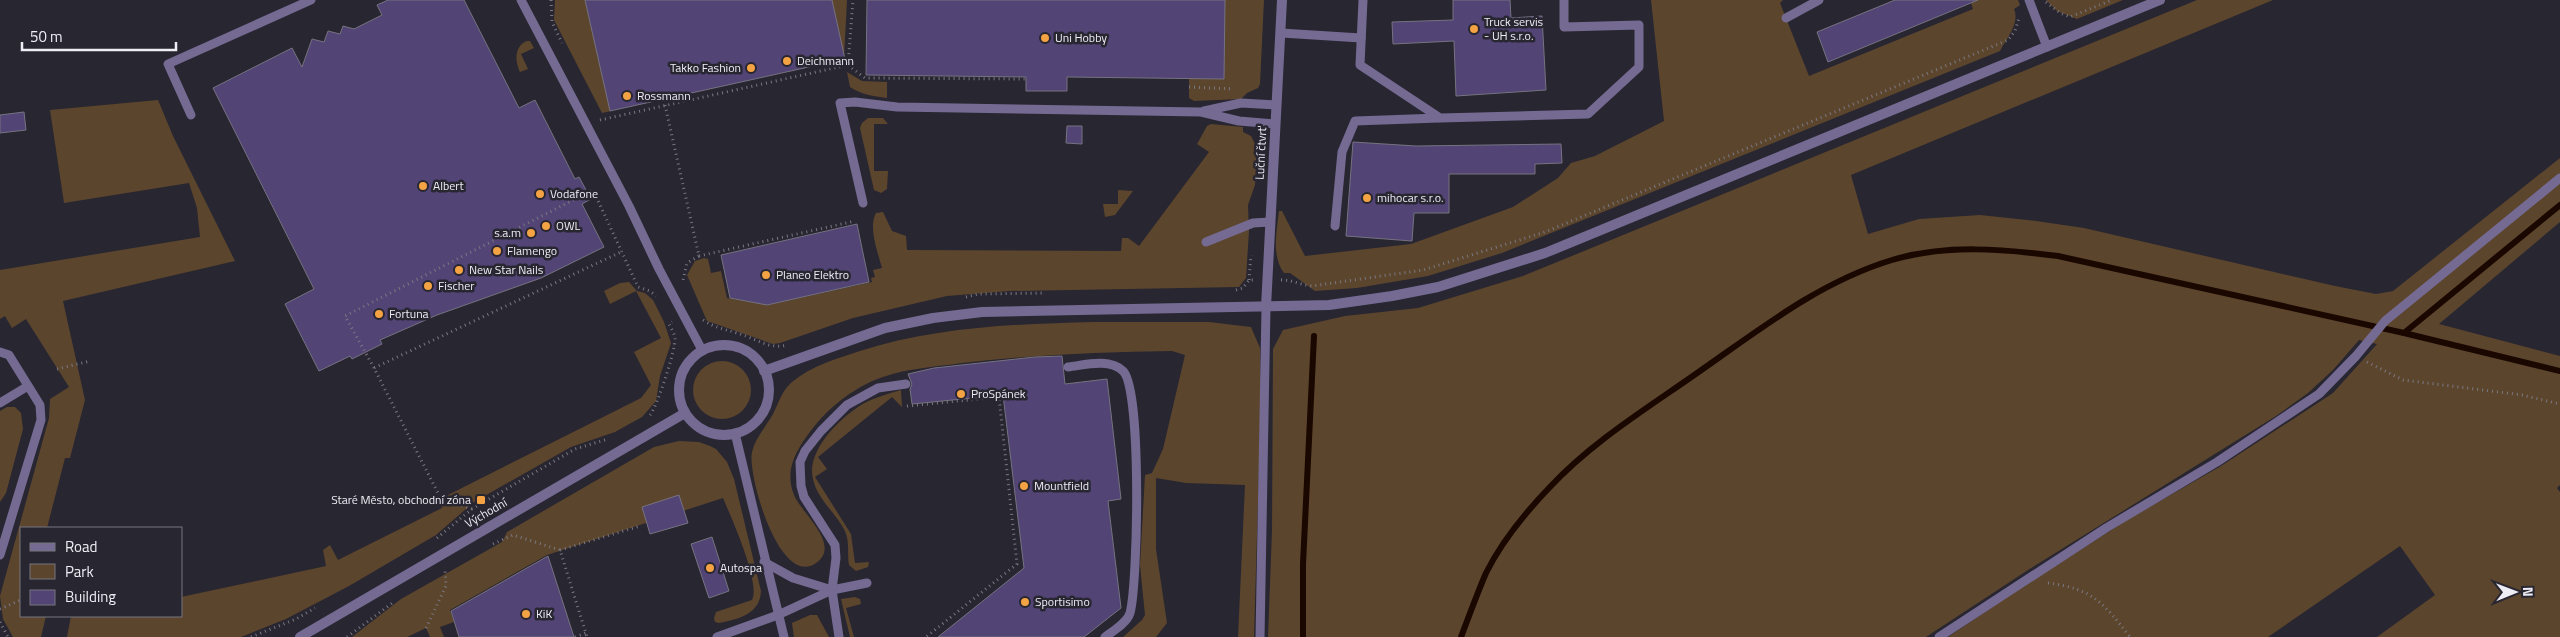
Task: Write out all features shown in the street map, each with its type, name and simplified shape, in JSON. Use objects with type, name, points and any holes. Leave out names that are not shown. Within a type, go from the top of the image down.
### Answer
[{"type":"street","name":"Luční čtvrť","points":[[1266,307],[1282,0]]},
{"type":"street","points":[[764,371],[885,328],[932,318],[982,312],[1329,305],[1438,287],[1545,253],[2160,0]]},
{"type":"street","points":[[722,345],[733,346],[752,354],[764,371],[768,390],[764,409],[757,420],[735,433],[725,435],[707,431],[698,426],[685,412],[680,399],[679,384],[683,371],[691,359],[702,350],[722,345]]},
{"type":"street","name":"Východní","points":[[300,637],[685,412]]},
{"type":"lane","points":[[191,115],[168,64],[311,0]]},
{"type":"lane","points":[[521,0],[658,269],[702,350]]},
{"type":"lane","points":[[1362,0],[1360,65],[1440,118]]},
{"type":"lane","points":[[1335,226],[1342,152],[1356,121],[1588,114],[1639,67],[1639,25],[1564,27],[1564,0]]},
{"type":"lane","points":[[1786,18],[1819,0]]},
{"type":"lane","points":[[2029,0],[2047,46]]},
{"type":"lane","points":[[1281,33],[1361,38]]},
{"type":"lane","points":[[863,203],[840,103],[855,102],[897,107],[1201,112],[1249,104],[1276,105]]},
{"type":"lane","points":[[1201,112],[1239,121],[1275,124]]},
{"type":"lane","points":[[1939,637],[2023,581],[2268,429],[2318,394],[2356,356],[2385,321],[2560,178]]},
{"type":"lane","points":[[1206,242],[1253,222],[1270,222]]},
{"type":"lane","points":[[1260,637],[1266,307]]},
{"type":"lane","points":[[0,360],[4,354],[28,386],[40,405],[41,420],[1,549]]},
{"type":"lane","points":[[1068,367],[1104,364],[1118,367],[1128,379],[1137,458],[1133,588],[1129,615],[1106,637]]},
{"type":"lane","points":[[839,637],[832,590],[836,558],[835,545],[804,497],[801,486],[800,462],[805,451],[821,431],[847,405],[878,388],[906,384]]},
{"type":"lane","points":[[0,403],[28,386]]},
{"type":"lane","points":[[735,433],[764,562],[784,637]]},
{"type":"lane","points":[[764,562],[793,578],[832,590]]},
{"type":"lane","points":[[718,637],[778,615],[832,590],[867,583]]},
{"type":"path","points":[[551,0],[552,22],[565,49]]},
{"type":"path","points":[[848,65],[853,0]]},
{"type":"path","points":[[585,123],[848,65],[865,78],[1026,78]]},
{"type":"path","points":[[1189,87],[1231,87],[1244,95],[1249,95],[1249,104]]},
{"type":"path","points":[[665,105],[699,256]]},
{"type":"path","points":[[596,111],[600,120]]},
{"type":"path","points":[[472,509],[441,499],[374,368],[345,316],[593,190],[638,287],[650,291],[656,297]]},
{"type":"path","points":[[686,287],[682,279],[684,267],[690,260],[699,256],[855,221]]},
{"type":"path","points":[[1249,280],[1252,249]]},
{"type":"path","points":[[374,368],[621,252]]},
{"type":"path","points":[[665,315],[669,324]]},
{"type":"path","points":[[2356,356],[2403,380],[2522,395],[2560,404]]},
{"type":"path","points":[[57,369],[90,361]]},
{"type":"path","points":[[907,406],[999,397],[1017,564],[926,637]]},
{"type":"path","points":[[488,547],[513,535],[560,550],[640,526]]},
{"type":"path","points":[[560,550],[587,635],[575,637]]},
{"type":"path","points":[[426,628],[446,586],[446,570],[437,575]]},
{"type":"path","points":[[2023,581],[2052,584],[2091,594],[2103,604],[2130,637]]},
{"type":"path","points":[[0,609],[20,600]]},
{"type":"path","points":[[347,637],[368,624],[396,600]]},
{"type":"path","points":[[0,622],[8,637]]},
{"type":"green space","points":[[555,0],[585,0],[611,111],[602,113],[554,20]]},
{"type":"green space","points":[[831,0],[847,0],[844,58]]},
{"type":"green space","points":[[1225,0],[1264,0],[1260,84],[1258,88],[1247,93],[1241,99],[1194,101],[1189,98],[1189,79],[1223,79]]},
{"type":"green space","points":[[1651,0],[1783,0],[1780,3],[1809,76],[1973,9],[1970,0],[2018,0],[2020,5],[2014,9],[2014,25],[2000,51],[1502,253],[1428,276],[1357,288],[1315,291],[1290,273],[1284,273],[1277,259],[1276,251],[1279,211],[1282,211],[1305,256],[1411,244],[1513,207],[1558,178],[1571,163],[1595,156],[1664,121]]},
{"type":"green space","points":[[2046,0],[2123,0],[2077,19],[2057,11]]},
{"type":"green space","points":[[2197,0],[2273,0],[1851,175],[1868,234],[1919,219],[1980,215],[2036,221],[2084,228],[2376,294],[2393,291],[2560,158],[2560,222],[2439,324],[2560,356],[2560,485],[2557,488],[2560,492],[2560,637],[2377,637],[2435,595],[2400,546],[2268,637],[1948,637],[2127,520],[2221,466],[2333,393],[2377,344],[2359,340],[2333,370],[2308,393],[2276,416],[2028,570],[1926,637],[1268,637],[1272,531],[1273,349],[1283,330],[1345,316],[1418,308],[1523,276]]},
{"type":"green space","points":[[530,41],[534,48],[521,54],[528,69],[520,72],[517,54],[520,46]]},
{"type":"green space","points":[[847,72],[862,81],[887,82],[887,98],[872,96],[854,90],[850,87]]},
{"type":"green space","points":[[158,100],[173,136],[235,261],[63,301],[85,400],[70,458],[65,458],[47,527],[20,527],[20,617],[46,617],[41,637],[13,637],[3,619],[0,596],[49,418],[50,399],[69,387],[26,319],[12,328],[5,316],[0,319],[0,270],[200,237],[197,208],[189,183],[64,203],[50,110]]},
{"type":"green space","points":[[868,118],[883,118],[888,124],[874,124],[874,171],[888,171],[887,189],[881,193],[874,190],[860,128],[862,123]]},
{"type":"green space","points":[[1211,124],[1243,127],[1243,132],[1251,136],[1257,148],[1255,185],[1248,205],[1249,231],[1246,278],[1239,287],[1009,291],[947,296],[853,318],[773,344],[707,321],[687,275],[695,261],[704,258],[708,259],[711,273],[721,271],[727,298],[768,305],[872,282],[871,278],[875,277],[873,270],[882,268],[874,240],[873,225],[876,213],[883,212],[892,231],[906,236],[907,250],[1121,251],[1122,238],[1128,238],[1139,246],[1209,152],[1197,144],[1207,126]]},
{"type":"green space","points":[[1118,190],[1133,191],[1115,215],[1105,217],[1103,204],[1118,204]]},
{"type":"green space","points":[[629,282],[637,291],[645,293],[653,300],[664,322],[671,343],[660,376],[656,401],[642,417],[615,432],[571,447],[474,502],[436,535],[349,586],[286,619],[241,637],[67,637],[71,617],[182,617],[182,597],[326,566],[323,550],[330,545],[338,560],[442,508],[438,500],[641,398],[651,385],[634,352],[661,338],[636,291],[610,304],[604,291],[620,283]]},
{"type":"green space","points":[[1094,322],[1209,322],[1251,327],[1260,348],[1261,397],[1254,637],[1238,637],[1245,485],[1186,483],[1156,478],[1156,549],[1167,623],[1156,637],[1123,637],[1145,615],[1140,565],[1145,475],[1152,473],[1163,449],[1185,355],[1172,351],[1067,354],[962,363],[893,374],[861,387],[822,417],[802,443],[792,464],[790,479],[794,495],[818,529],[825,547],[823,556],[816,563],[803,567],[790,560],[769,526],[761,504],[755,483],[752,452],[757,439],[785,390],[799,376],[816,367],[860,351],[917,337],[976,328]]},
{"type":"green space","points":[[722,361],[738,366],[746,374],[751,390],[746,406],[738,414],[722,419],[706,414],[698,406],[693,390],[698,374],[706,366]]},
{"type":"green space","points":[[901,390],[902,407],[892,397],[818,457],[827,469],[815,477],[851,534],[855,563],[869,562],[868,567],[856,571],[849,565],[845,531],[815,486],[812,468],[814,458],[819,447],[834,427],[852,411],[870,400]]},
{"type":"green space","points":[[7,407],[15,407],[21,413],[23,429],[6,493],[0,502],[0,411]]},
{"type":"green space","points":[[679,441],[699,442],[716,449],[727,462],[734,479],[761,591],[757,605],[747,614],[734,620],[719,623],[715,622],[714,618],[716,612],[752,600],[754,592],[749,565],[723,498],[547,555],[450,610],[454,622],[440,627],[444,637],[430,637],[426,628],[407,637],[352,637],[401,599],[502,542],[507,532],[654,447]]},
{"type":"green space","points":[[855,597],[860,599],[861,604],[846,608],[854,637],[850,637],[841,599]]},
{"type":"green space","points":[[810,615],[817,615],[829,637],[794,637],[792,623]]},
{"type":"building","name":"Albert","points":[[388,0],[464,0],[519,108],[535,100],[575,179],[579,177],[591,199],[582,204],[604,247],[541,278],[437,315],[380,340],[382,344],[352,359],[350,356],[319,371],[285,304],[314,289],[213,88],[292,48],[302,67],[312,39],[324,42],[328,31],[340,34],[343,26],[354,29],[382,15],[377,5]]},
{"type":"building","points":[[585,0],[832,0],[845,59],[610,111]]},
{"type":"building","name":"Uni Hobby","points":[[867,0],[1225,0],[1224,79],[1067,77],[1067,91],[1026,91],[1026,77],[866,75]]},
{"type":"building","points":[[1453,0],[1510,0],[1511,18],[1542,16],[1546,90],[1456,96],[1454,41],[1393,44],[1392,22],[1453,20]]},
{"type":"building","points":[[1895,0],[1978,0],[1828,62],[1817,32]]},
{"type":"building","points":[[24,112],[26,130],[0,133],[0,115]]},
{"type":"building","points":[[1067,126],[1082,126],[1082,144],[1066,143]]},
{"type":"building","points":[[1353,142],[1416,146],[1561,144],[1562,163],[1535,164],[1535,174],[1449,174],[1449,213],[1414,213],[1412,241],[1346,236]]},
{"type":"building","points":[[857,224],[869,282],[767,305],[730,298],[721,255]]},
{"type":"building","points":[[1062,356],[1065,384],[1107,379],[1121,499],[1108,501],[1121,608],[1084,637],[938,637],[1024,568],[1003,395],[912,404],[910,389],[912,384],[908,374],[934,368],[1035,357]]},
{"type":"building","points":[[679,495],[688,523],[650,534],[642,507]]},
{"type":"building","name":"Autospa","points":[[712,537],[729,591],[709,598],[691,544]]},
{"type":"building","points":[[548,556],[574,637],[459,637],[451,611]]},
{"type":"waterway","points":[[1461,637],[1486,573],[1499,550],[1532,507],[1581,457],[1616,429],[1786,311],[1837,282],[1864,270],[1912,255],[1954,250],[1996,250],[2058,256],[2404,333],[2560,205]]},
{"type":"waterway","points":[[2404,333],[2560,371]]},
{"type":"waterway","points":[[1303,637],[1303,564],[1314,336]]},
{"type":"place","name":"Truck servis - UH s.r.o.","points":[[1474,29]]},
{"type":"place","name":"Uni Hobby","points":[[1045,38]]},
{"type":"place","name":"Deichmann","points":[[787,61]]},
{"type":"place","name":"Takko Fashion","points":[[751,68]]},
{"type":"place","name":"Rossmann","points":[[627,96]]},
{"type":"place","name":"Albert","points":[[423,186]]},
{"type":"place","name":"Vodafone","points":[[540,194]]},
{"type":"place","name":"mihocar s.r.o.","points":[[1367,198]]},
{"type":"place","name":"OWL","points":[[546,226]]},
{"type":"place","name":"s.a.m","points":[[531,233]]},
{"type":"place","name":"Flamengo","points":[[497,251]]},
{"type":"place","name":"New Star Nails","points":[[459,270]]},
{"type":"place","name":"Planeo Elektro","points":[[766,275]]},
{"type":"place","name":"Fischer","points":[[428,286]]},
{"type":"place","name":"Fortuna","points":[[379,314]]},
{"type":"place","name":"ProSpánek","points":[[961,394]]},
{"type":"place","name":"Mountfield","points":[[1024,486]]},
{"type":"place","name":"Staré Město, obchodní zóna","points":[[481,500]]},
{"type":"place","name":"Autospa","points":[[710,568]]},
{"type":"place","name":"Sportisimo","points":[[1025,602]]},
{"type":"place","name":"KiK","points":[[526,614]]}]
